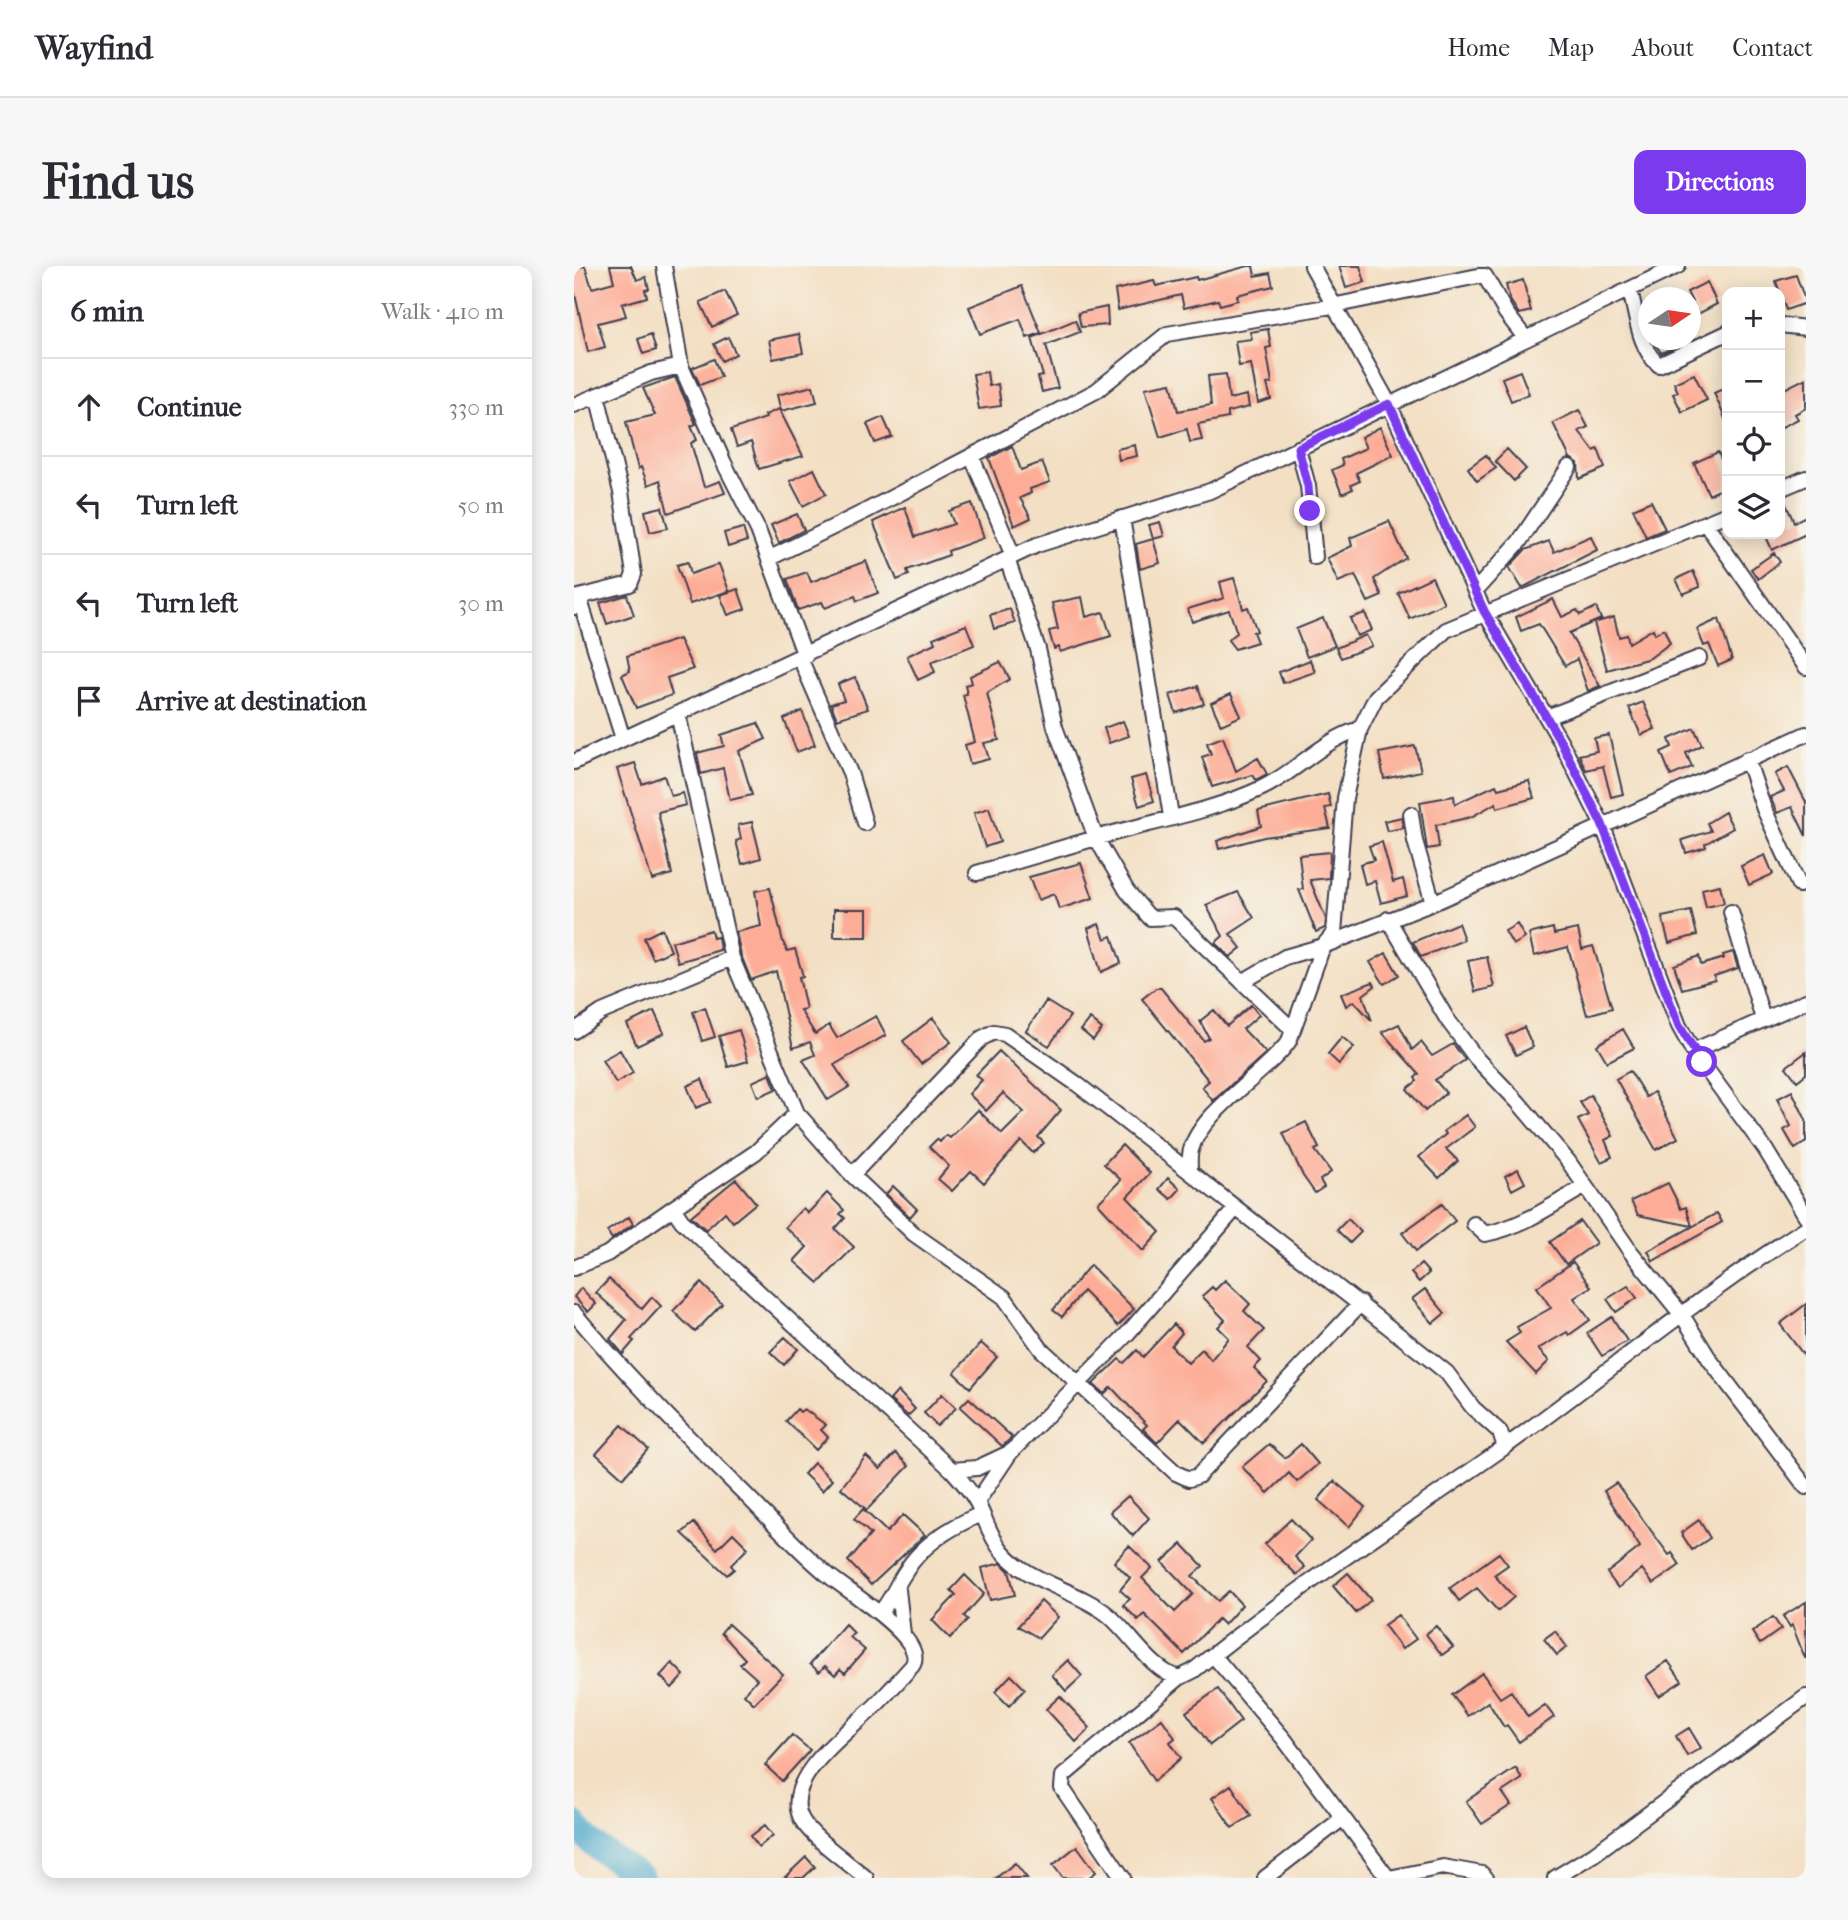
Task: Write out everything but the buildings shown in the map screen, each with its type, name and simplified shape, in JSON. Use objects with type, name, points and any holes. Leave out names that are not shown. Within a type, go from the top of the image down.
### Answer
[{"type":"street","points":[[664,266],[681,366],[770,558],[802,657],[850,773],[865,823]]},
{"type":"street","points":[[1312,266],[1389,404],[1484,611],[1547,717],[1602,824],[1679,1026],[1693,1051],[1765,1149],[1806,1216]]},
{"type":"street","points":[[574,762],[1010,558],[1122,518],[1210,491],[1678,266]]},
{"type":"street","points":[[770,558],[972,457],[1096,390],[1167,334],[1485,276],[1506,313],[1526,338],[1540,332]]},
{"type":"street","points":[[1630,290],[1651,359],[1659,365],[1722,335]]},
{"type":"street","points":[[1785,326],[1806,328]]},
{"type":"street","points":[[574,405],[651,373],[681,366]]},
{"type":"street","points":[[597,395],[621,492],[635,574],[630,584],[577,602],[623,739]]},
{"type":"street","points":[[1298,448],[1308,486],[1315,557]]},
{"type":"street","points":[[972,457],[1010,558],[1038,649],[1055,727],[1096,838],[1127,891],[1150,918],[1174,917],[1293,1030]]},
{"type":"street","points":[[1475,591],[1519,542],[1569,467]]},
{"type":"street","points":[[1785,487],[1806,478]]},
{"type":"street","points":[[1190,1172],[1191,1149],[1201,1131],[1231,1097],[1280,1054],[1293,1030],[1323,946],[1334,933],[1337,916],[1334,896],[1345,798],[1360,729],[1376,697],[1422,650],[1446,630],[1484,611],[1722,516]]},
{"type":"street","points":[[1122,518],[1171,816]]},
{"type":"street","points":[[1706,524],[1806,667]]},
{"type":"street","points":[[1547,717],[1699,658]]},
{"type":"street","points":[[678,714],[733,958],[797,1113],[852,1175],[914,1234],[1004,1297],[1041,1349],[1176,1473],[1194,1478],[1361,1303]]},
{"type":"street","points":[[977,873],[1240,798],[1287,773],[1338,738],[1360,729]]},
{"type":"street","points":[[1242,982],[1285,957],[1323,946],[1359,929],[1433,903],[1602,824],[1806,734]]},
{"type":"street","points":[[1747,759],[1764,809],[1799,885]]},
{"type":"street","points":[[1411,814],[1415,841],[1433,903]]},
{"type":"street","points":[[1731,912],[1763,1019]]},
{"type":"street","points":[[1337,916],[1346,924],[1359,929]]},
{"type":"street","points":[[1388,919],[1447,1019],[1476,1058],[1546,1133],[1630,1251],[1682,1315],[1710,1360],[1806,1487]]},
{"type":"street","points":[[574,1031],[602,1012],[733,958]]},
{"type":"street","points":[[1693,1051],[1806,1001]]},
{"type":"street","points":[[852,1175],[960,1061],[994,1032],[1016,1039],[1361,1303],[1447,1373],[1473,1408],[1500,1432],[1505,1447]]},
{"type":"street","points":[[574,1268],[607,1254],[756,1152],[797,1113]]},
{"type":"street","points":[[1172,1158],[1191,1149]]},
{"type":"street","points":[[1474,1224],[1485,1234],[1501,1231],[1532,1218],[1585,1186]]},
{"type":"street","points":[[673,1208],[682,1221],[952,1470],[979,1508],[1001,1551],[1012,1561],[1052,1585],[1087,1600],[1109,1616],[1156,1663],[1179,1678]]},
{"type":"street","points":[[880,1613],[898,1590],[906,1570],[946,1531],[979,1508],[1010,1453],[1128,1333],[1236,1208]]},
{"type":"street","points":[[1123,1878],[1062,1788],[1063,1776],[1179,1678],[1193,1671],[1272,1608],[1505,1447],[1718,1286],[1806,1228]]},
{"type":"street","points":[[574,1313],[639,1388],[796,1548],[860,1601],[880,1613],[903,1634],[915,1652],[916,1660],[875,1706],[826,1751],[800,1787],[796,1804],[803,1822],[866,1878]]},
{"type":"street","points":[[1500,1432],[1522,1434]]},
{"type":"street","points":[[952,1470],[977,1468],[1010,1453]]},
{"type":"street","points":[[898,1590],[903,1634]]},
{"type":"street","points":[[1213,1655],[1284,1739],[1388,1878],[1443,1867],[1482,1874],[1486,1878]]},
{"type":"street","points":[[1555,1878],[1594,1854],[1806,1697]]},
{"type":"street","points":[[1265,1878],[1343,1818]]},
{"type":"waterway","points":[[574,1823],[594,1845],[641,1878]]},
{"type":"route","points":[[1310,511],[1308,486],[1298,448],[1389,404],[1484,611],[1561,742],[1602,824],[1642,922],[1679,1026],[1702,1062]]}]
